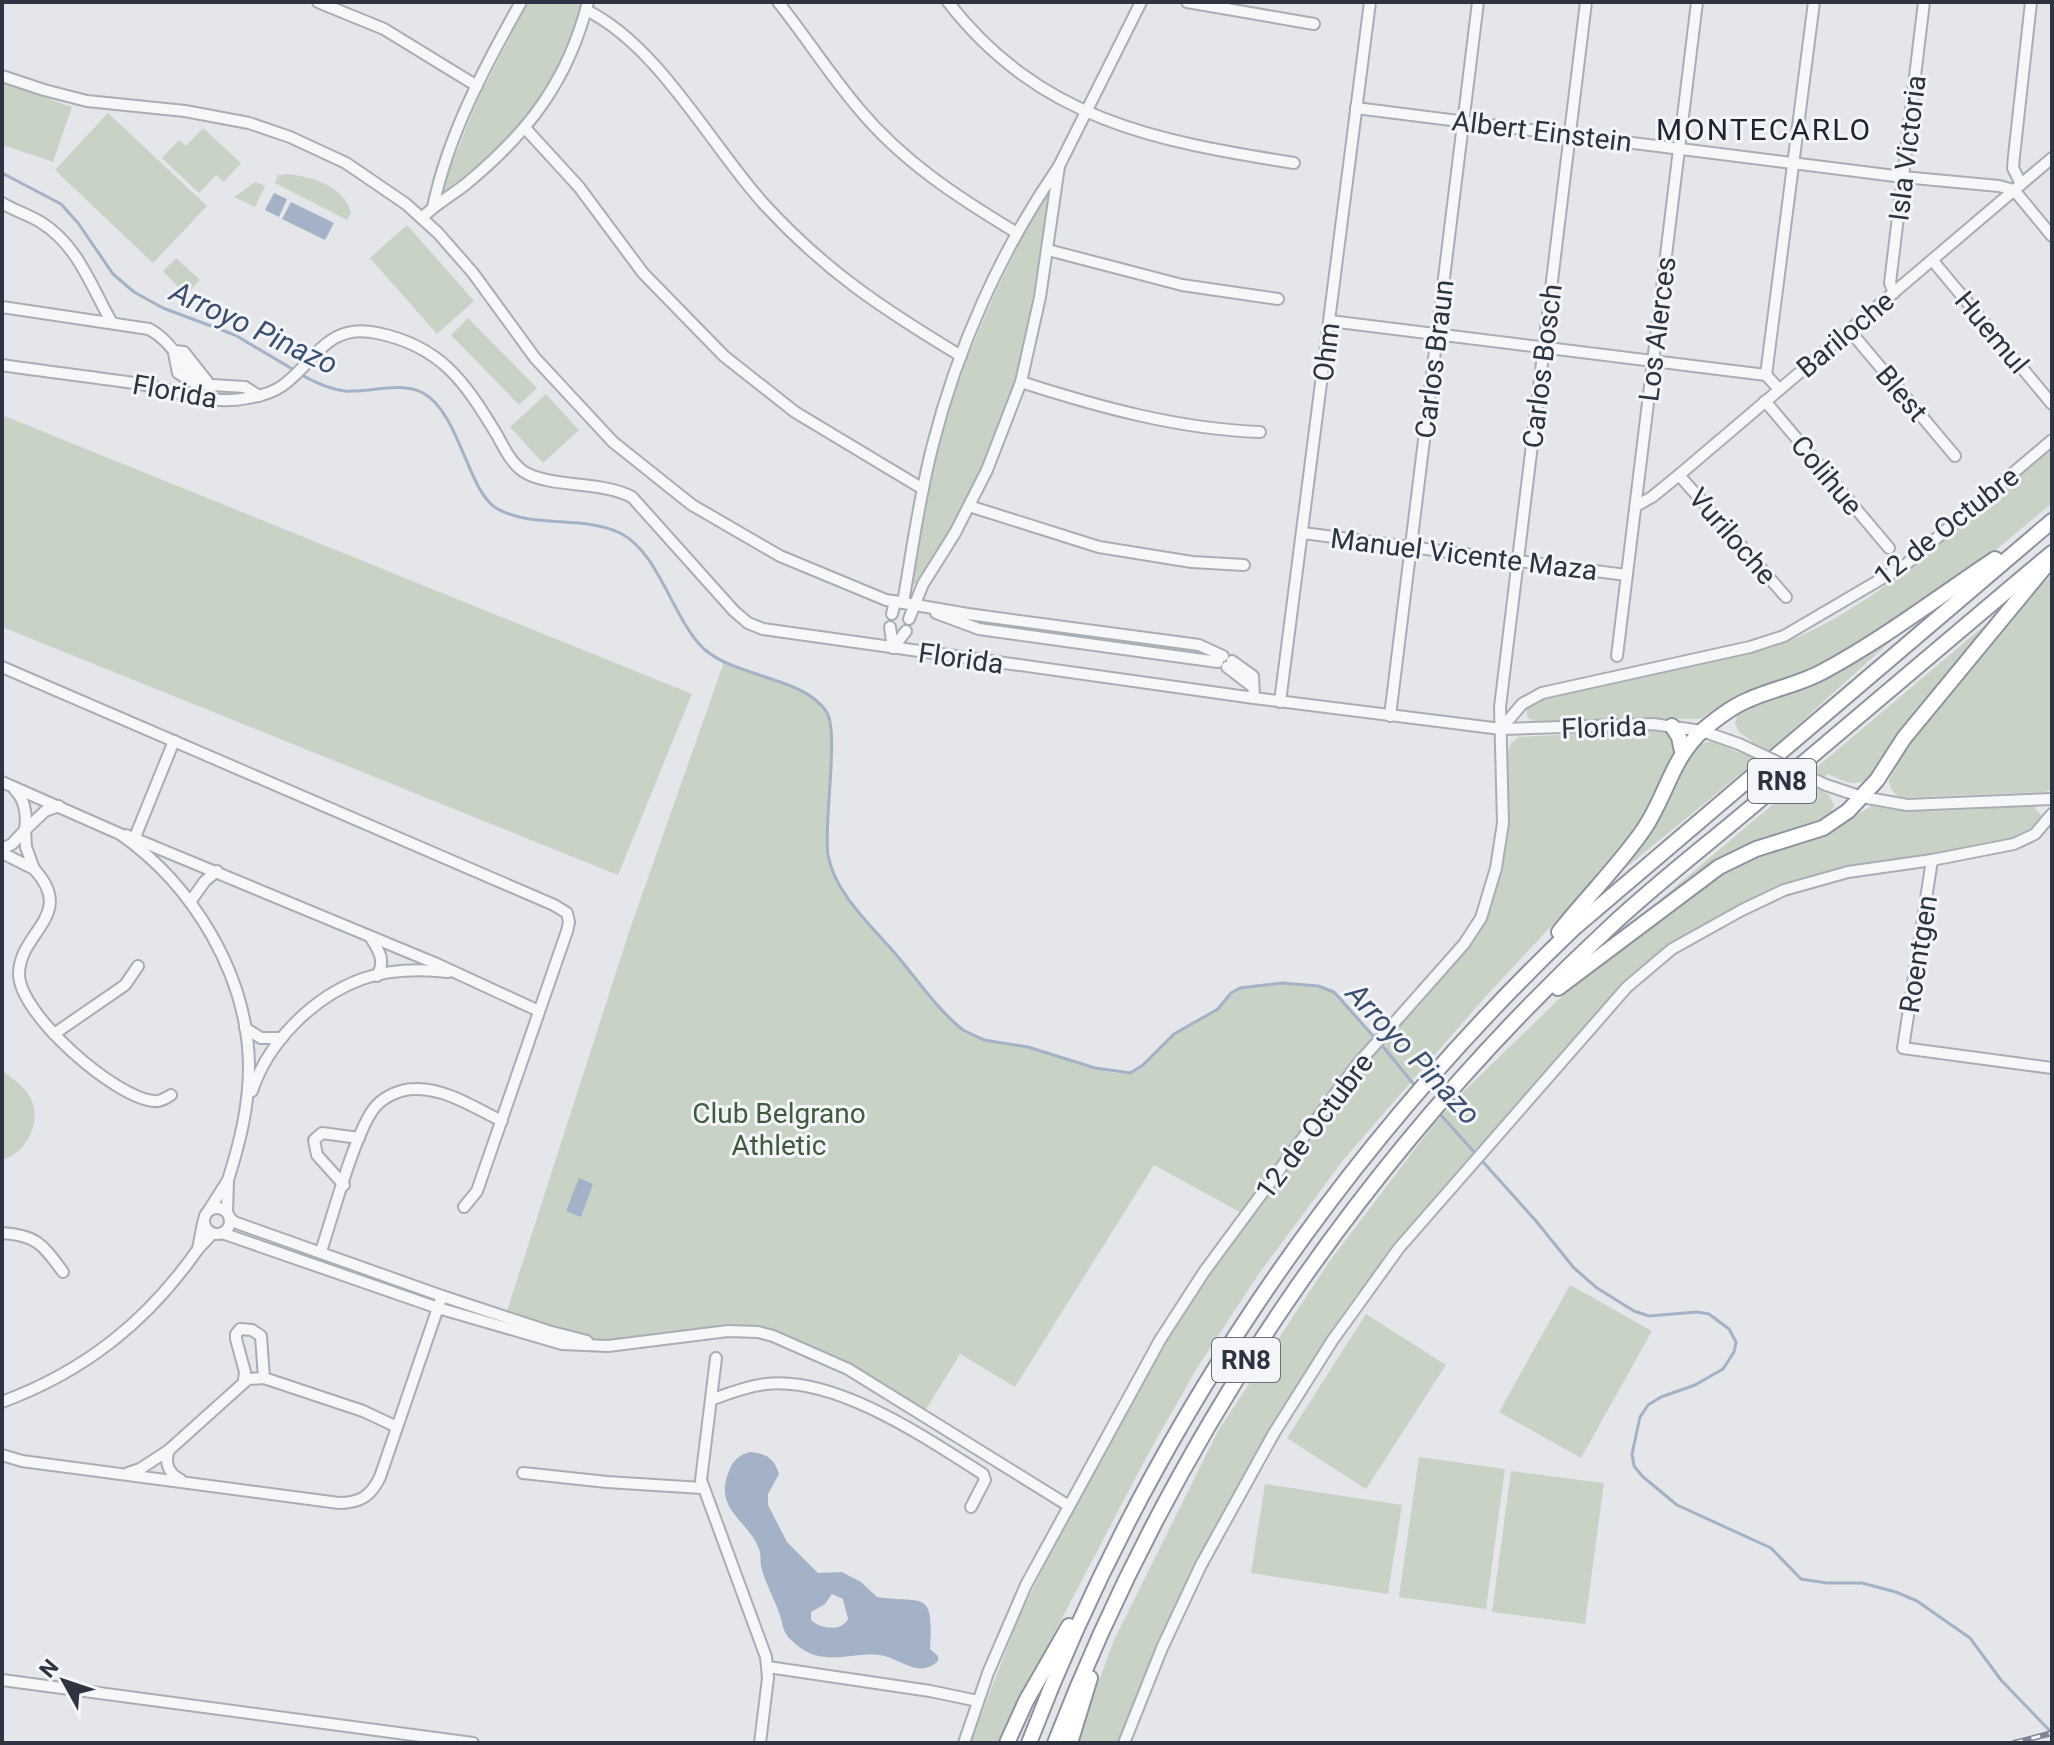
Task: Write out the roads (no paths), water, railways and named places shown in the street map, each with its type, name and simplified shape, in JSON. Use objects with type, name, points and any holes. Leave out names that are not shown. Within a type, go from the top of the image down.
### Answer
[{"type":"highway","points":[[1523,976],[1643,831],[1682,751],[1702,731],[1734,706],[1823,671],[1878,638],[2052,521]]},
{"type":"highway","name":"RN8","points":[[1029,1743],[1098,1582],[1161,1457],[1233,1337],[1313,1221],[1401,1111],[1523,976],[1605,900],[2052,521]]},
{"type":"highway","name":"RN8","points":[[1055,1743],[1109,1613],[1173,1484],[1246,1360],[1328,1241],[1417,1129],[1452,1088],[1612,925],[2052,553]]},
{"type":"highway","points":[[1520,1017],[1719,867],[1756,849],[1823,828],[1862,797],[1904,738],[2052,559]]},
{"type":"highway","points":[[1672,726],[1679,737],[1682,751]]},
{"type":"highway","points":[[1007,1743],[1047,1662],[1098,1582]]},
{"type":"highway","points":[[1070,1743],[1109,1613]]},
{"type":"street","points":[[318,2],[384,29],[477,86]]},
{"type":"street","points":[[433,207],[453,144],[477,86],[521,2]]},
{"type":"street","points":[[778,2],[847,95],[893,144],[919,169],[956,196],[1017,233]]},
{"type":"street","points":[[948,2],[968,27],[1015,69],[1086,113],[1171,140],[1294,163]]},
{"type":"street","points":[[909,619],[907,604],[923,489],[961,356],[1017,233],[1059,166],[1141,2]]},
{"type":"street","points":[[1187,2],[1314,24]]},
{"type":"street","name":"Ohm","points":[[1280,702],[1370,2]]},
{"type":"street","name":"Carlos Braun","points":[[1390,716],[1478,2]]},
{"type":"street","name":"Carlos Bosch","points":[[1501,729],[1500,707],[1586,2]]},
{"type":"street","name":"Los Alerces","points":[[1617,656],[1697,2]]},
{"type":"street","points":[[1766,375],[1814,2]]},
{"type":"street","name":"Isla Victoria","points":[[1894,293],[1890,283],[1924,2]]},
{"type":"street","points":[[2031,2],[2013,168],[2017,187],[2052,236]]},
{"type":"street","points":[[422,218],[466,184],[525,128],[564,70],[587,6],[646,58],[695,114],[754,192],[818,258],[878,305],[961,356]]},
{"type":"street","points":[[2,76],[87,101],[206,115],[270,130],[346,163],[422,218],[473,273],[553,380],[632,459],[692,505],[756,544],[838,582],[979,629],[1225,662]]},
{"type":"street","name":"Albert Einstein","points":[[1356,108],[1903,177],[2017,187]]},
{"type":"street","points":[[525,128],[579,187],[643,273],[724,356],[795,412],[923,489]]},
{"type":"street","name":"Bariloche","points":[[1636,506],[1679,475],[2052,158]]},
{"type":"street","points":[[892,614],[907,604],[969,506],[1001,436],[1021,382],[1033,334],[1059,166]]},
{"type":"street","points":[[2,203],[41,222],[68,246],[82,265],[111,321]]},
{"type":"street","points":[[1048,250],[1171,283],[1278,299]]},
{"type":"street","name":"Huemul","points":[[1933,261],[2052,404]]},
{"type":"street","points":[[2,307],[149,329],[159,334],[197,379],[212,386],[245,387],[259,396]]},
{"type":"street","points":[[1330,321],[1766,375],[1779,389]]},
{"type":"street","name":"Blest","points":[[1850,331],[1955,456]]},
{"type":"street","name":"Florida","points":[[2,365],[143,384],[210,399],[238,400],[277,390],[330,340],[345,333],[377,333],[420,347],[460,377],[521,469],[536,476],[617,491],[632,497],[734,611],[748,623],[782,633],[1254,693],[1280,702],[1501,729],[1672,726],[1702,731],[1739,744],[1826,785],[1892,803],[1921,805],[2052,799]]},
{"type":"street","points":[[1021,382],[1141,416],[1203,427],[1260,432]]},
{"type":"street","name":"Colihue","points":[[1765,401],[1889,548]]},
{"type":"street","name":"12 de Octubre","points":[[964,1743],[1026,1585],[1146,1364],[1183,1304],[1356,1066],[1464,944],[1487,903],[1503,823],[1501,729],[1522,704],[1542,693],[1750,647],[1800,628],[1905,565],[2052,440]]},
{"type":"street","name":"Vuriloche","points":[[1679,475],[1786,597]]},
{"type":"street","points":[[969,506],[1099,547],[1192,562],[1244,565]]},
{"type":"street","name":"Manuel Vicente Maza","points":[[1303,533],[1626,575]]},
{"type":"street","points":[[907,604],[1208,647],[1225,662],[1253,676],[1254,693]]},
{"type":"street","points":[[890,627],[893,648]]},
{"type":"street","points":[[893,648],[906,631]]},
{"type":"street","points":[[1205,659],[1208,647]]},
{"type":"street","points":[[2,667],[564,911],[569,922],[502,1121],[477,1191],[464,1207]]},
{"type":"street","points":[[135,841],[174,741]]},
{"type":"street","points":[[6,784],[135,841],[217,871],[539,1011]]},
{"type":"street","points":[[6,784],[23,801],[27,818],[26,847],[34,869]]},
{"type":"street","points":[[59,806],[45,811],[2,851],[34,869],[46,883],[50,905],[23,959],[19,976],[32,1005],[54,1034],[91,1068],[133,1095],[153,1101],[171,1095]]},
{"type":"street","points":[[1124,1743],[1162,1648],[1201,1565],[1274,1433],[1324,1353],[1379,1274],[1627,987],[1672,949],[1784,890],[1836,874],[2014,844],[2028,839],[2041,829],[2052,814]]},
{"type":"street","points":[[135,841],[169,875],[190,902],[220,951],[245,1028],[249,1065],[241,1140],[228,1180],[203,1223],[198,1249]]},
{"type":"street","name":"Roentgen","points":[[1932,860],[1903,1048],[2052,1068]]},
{"type":"street","points":[[190,902],[205,881],[217,871]]},
{"type":"street","points":[[371,938],[382,957],[382,968],[377,976]]},
{"type":"street","points":[[54,1034],[125,985],[138,966]]},
{"type":"street","points":[[246,1108],[261,1069],[282,1038],[300,1019],[330,996],[349,985],[377,976],[401,972],[453,972]]},
{"type":"street","points":[[245,1028],[261,1038],[282,1038]]},
{"type":"street","points":[[321,1251],[359,1138],[376,1106],[394,1094],[413,1089],[448,1096],[502,1121]]},
{"type":"street","points":[[344,1185],[317,1155],[314,1140],[322,1133],[359,1138]]},
{"type":"street","points":[[2,1402],[55,1379],[101,1350],[150,1308],[198,1249],[228,1228],[228,1180]]},
{"type":"street","points":[[209,1210],[217,1208],[234,1222],[442,1296],[556,1334],[608,1346]]},
{"type":"street","points":[[203,1223],[206,1229],[217,1233],[438,1308],[547,1341],[576,1346],[608,1346],[716,1331],[750,1331],[773,1336],[848,1369],[1069,1506]]},
{"type":"street","points":[[2,1233],[41,1242],[63,1272]]},
{"type":"street","points":[[2,1455],[22,1461],[339,1503],[356,1502],[368,1495],[376,1485],[442,1296]]},
{"type":"street","points":[[244,1380],[245,1372],[236,1339],[240,1329],[252,1330],[261,1336],[264,1378]]},
{"type":"street","points":[[716,1358],[713,1399],[700,1469],[702,1488],[768,1667],[760,1743]]},
{"type":"street","points":[[126,1474],[140,1469],[169,1450],[244,1380],[264,1378],[363,1411],[397,1427]]},
{"type":"street","points":[[713,1399],[765,1384],[784,1384],[826,1391],[866,1406],[983,1474],[985,1480],[971,1507]]},
{"type":"street","points":[[169,1450],[169,1470],[182,1481]]},
{"type":"street","points":[[523,1473],[702,1488]]},
{"type":"street","points":[[768,1667],[978,1701]]},
{"type":"street","points":[[2,1680],[473,1743]]},
{"type":"water","points":[[274,193],[287,199],[279,217],[265,210]]},
{"type":"water","points":[[291,202],[334,223],[325,240],[282,219]]},
{"type":"water","points":[[579,1178],[593,1184],[581,1217],[566,1211]]},
{"type":"water","points":[[747,1453],[766,1456],[777,1469],[779,1474],[768,1494],[768,1505],[787,1542],[818,1573],[842,1572],[861,1582],[877,1597],[923,1603],[930,1616],[930,1649],[938,1656],[938,1661],[932,1666],[919,1668],[875,1655],[826,1657],[802,1649],[789,1638],[764,1575],[760,1552],[725,1496],[731,1467],[737,1458]],"holes":[[[832,1594],[843,1599],[848,1619],[841,1626],[825,1627],[811,1620],[811,1612],[825,1604]]]},
{"type":"waterway","name":"Arroyo Pinazo","points":[[2,173],[61,204],[113,274],[134,292],[163,308],[235,335],[294,370]]},
{"type":"waterway","name":"Arroyo Pinazo","points":[[300,374],[321,385],[345,391],[404,388],[423,393],[446,417],[478,486],[496,508],[525,518],[590,524],[620,533],[634,542],[656,570],[683,621],[704,649],[733,666],[785,684],[815,699],[826,711],[832,737],[827,841],[832,870],[857,911],[937,1005],[963,1030],[984,1040],[1028,1047],[1095,1068],[1130,1073],[1143,1065],[1174,1034],[1218,1009],[1231,993],[1240,988],[1282,983],[1318,986],[1334,992],[1375,1038]]},
{"type":"waterway","name":"Arroyo Pinazo","points":[[1380,1043],[1416,1087]]},
{"type":"waterway","name":"Arroyo Pinazo","points":[[1440,1114],[1574,1268],[1597,1288],[1634,1311],[1649,1316],[1697,1312],[1709,1314],[1729,1329],[1736,1342],[1734,1352],[1723,1369],[1695,1385],[1661,1397],[1648,1405],[1640,1417],[1632,1454],[1634,1466],[1642,1476],[1677,1505],[1771,1548],[1801,1579],[1862,1583],[1917,1601],[1970,1638],[2001,1680],[2052,1733]]},
{"type":"railway","points":[[2014,1743],[2052,1733]]},
{"type":"district","name":"MONTECARLO","points":[[1764,130]]},
{"type":"park label","name":"Club Belgrano Athletic","points":[[779,1129]]}]
